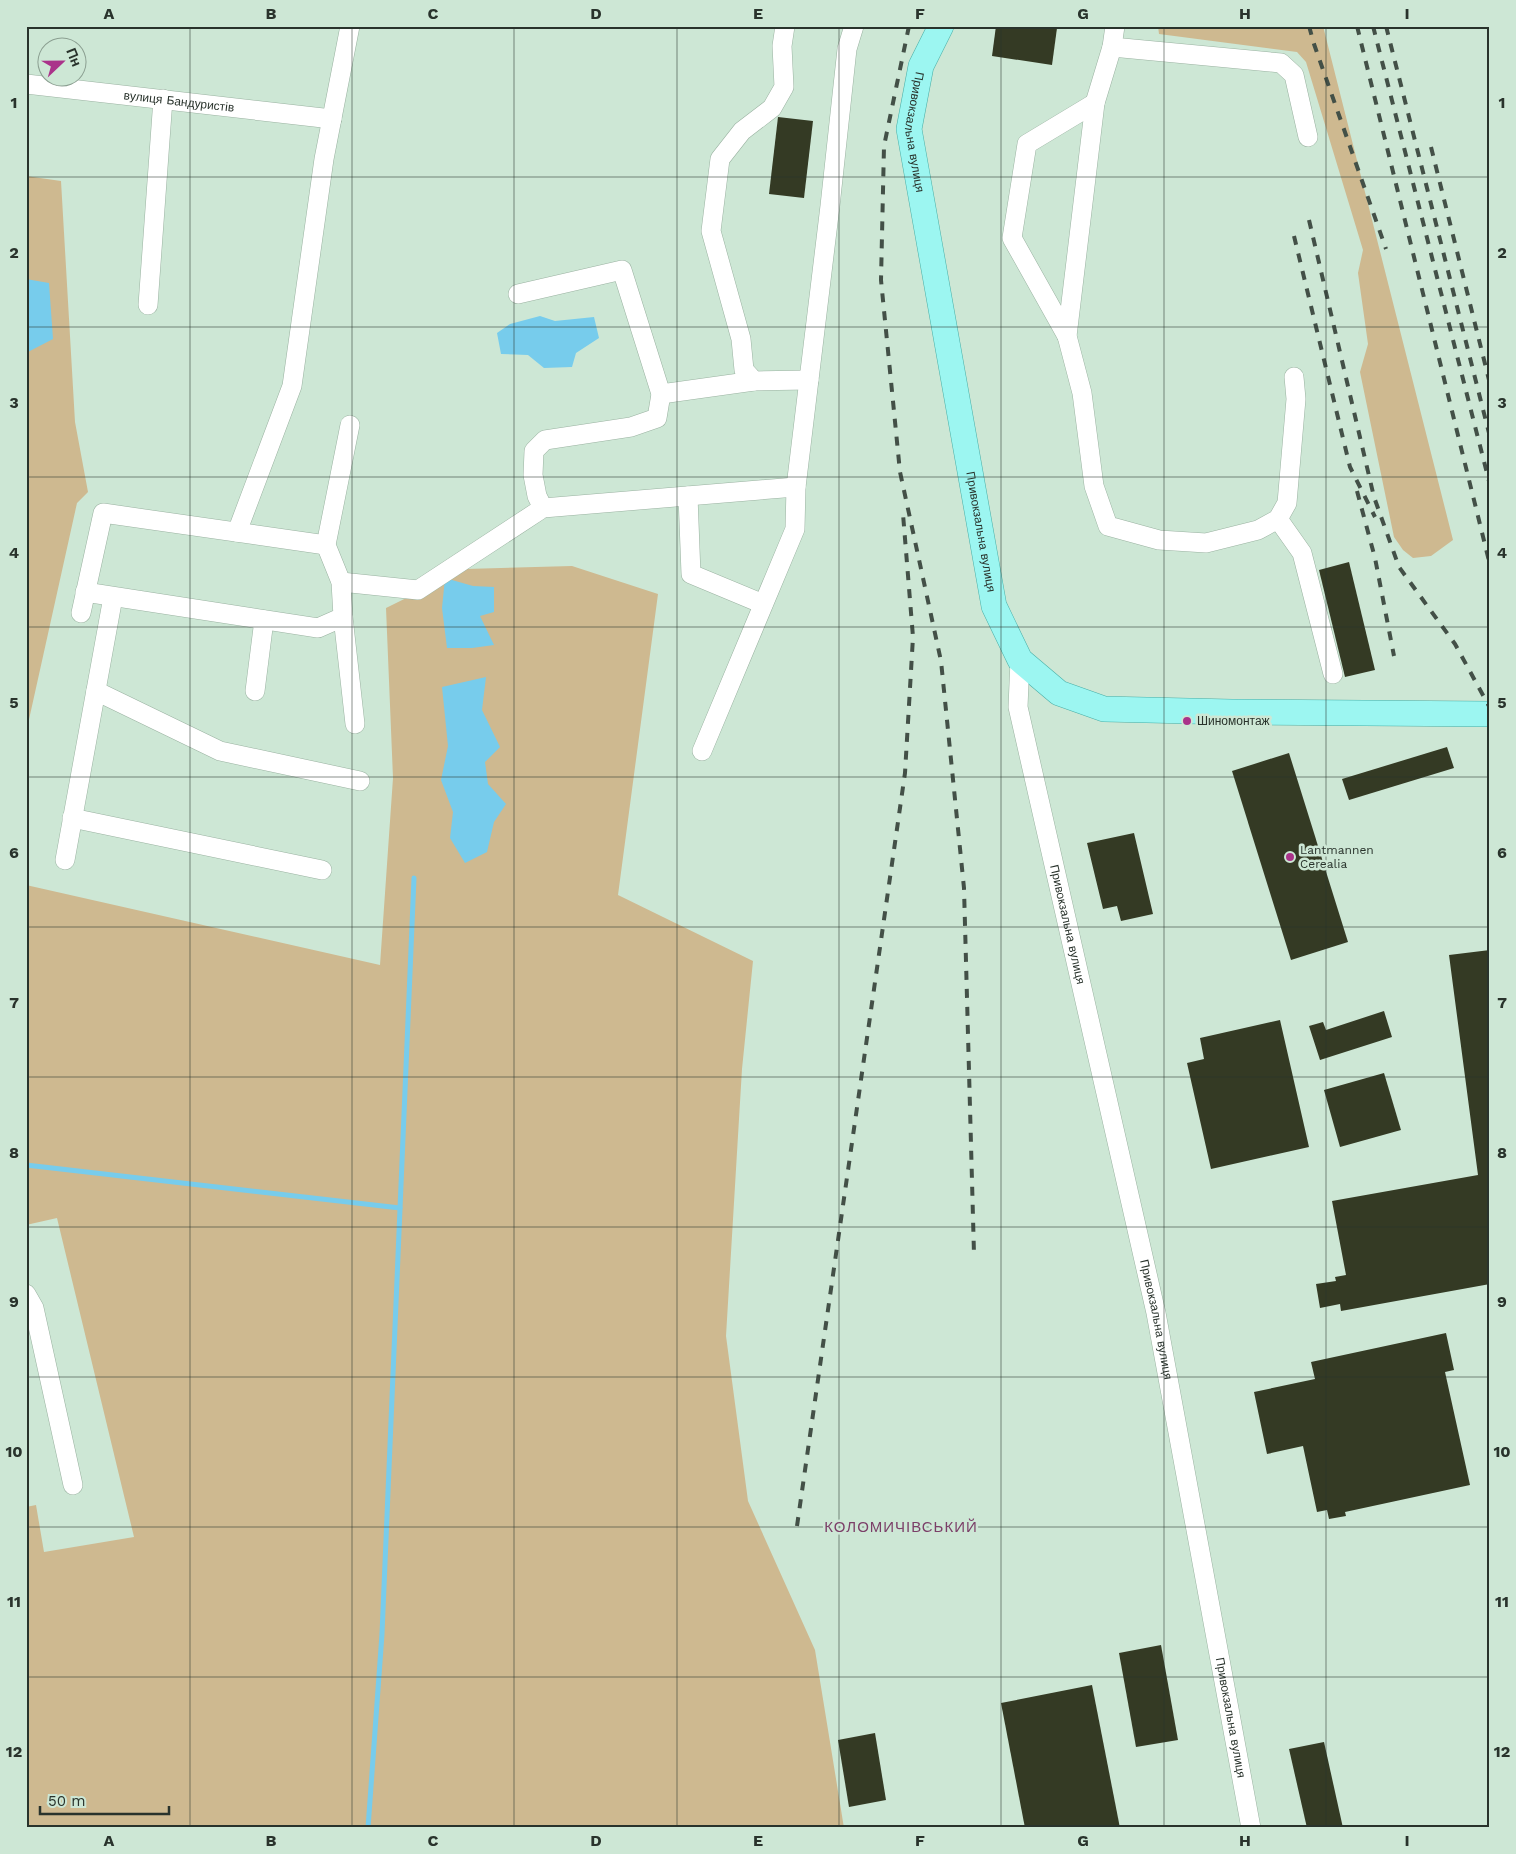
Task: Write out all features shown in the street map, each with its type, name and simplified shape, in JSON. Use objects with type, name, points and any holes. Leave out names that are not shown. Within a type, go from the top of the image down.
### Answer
[{"type":"main road","name":"Привокзальна вулиця","points":[[941,26],[921,66],[909,129],[994,606],[1020,660]]},
{"type":"main road","points":[[1020,660],[1059,693],[1104,709],[1490,714]]},
{"type":"street","points":[[237,532],[292,386],[324,159],[350,26]]},
{"type":"street","points":[[754,381],[744,370],[741,339],[712,230],[720,160],[742,131],[772,108],[784,87],[782,46],[785,26]]},
{"type":"street","points":[[702,751],[795,529],[796,487],[847,49],[854,26]]},
{"type":"street","points":[[1067,336],[1095,103],[1112,47],[1115,26]]},
{"type":"street","points":[[1112,47],[1281,63],[1294,75],[1308,137]]},
{"type":"street","name":"вулиця Бандуристів","points":[[26,84],[332,119]]},
{"type":"street","points":[[148,305],[163,99]]},
{"type":"street","points":[[1095,103],[1027,144],[1012,238],[1067,336],[1082,393],[1094,486],[1108,526],[1159,540],[1206,543],[1258,530],[1278,519],[1287,503],[1296,399],[1294,377]]},
{"type":"street","points":[[518,294],[622,270],[661,394],[657,418],[631,427],[545,440],[534,451],[533,475],[537,496],[543,508]]},
{"type":"street","points":[[661,394],[754,381],[809,380]]},
{"type":"street","points":[[350,425],[326,545],[341,582],[343,617],[356,724]]},
{"type":"street","points":[[341,582],[418,590],[543,508],[796,487]]},
{"type":"street","points":[[688,496],[691,574],[763,604]]},
{"type":"street","points":[[81,613],[103,513],[326,545]]},
{"type":"street","points":[[1278,519],[1302,553],[1333,674]]},
{"type":"street","points":[[85,592],[318,628],[343,617]]},
{"type":"street","points":[[65,860],[113,597]]},
{"type":"street","points":[[255,691],[264,620]]},
{"type":"street","name":"Привокзальна вулиця","points":[[1020,660],[1018,707],[1156,1313],[1251,1828]]},
{"type":"street","points":[[96,691],[220,751],[360,781]]},
{"type":"street","points":[[72,818],[322,870]]},
{"type":"street","points":[[26,1294],[34,1308],[73,1484]]},
{"type":"shaded area","points":[[1158,26],[1323,26],[1453,540],[1431,556],[1413,558],[1403,550],[1394,537],[1360,372],[1368,344],[1358,273],[1363,250],[1306,62],[1297,52],[1159,34]]},
{"type":"shaded area","points":[[26,176],[61,181],[75,422],[88,492],[77,503],[26,733]]},
{"type":"shaded area","points":[[572,566],[658,594],[618,895],[753,961],[742,1069],[726,1336],[748,1501],[815,1650],[844,1828],[26,1828],[26,1507],[36,1505],[44,1552],[134,1537],[57,1218],[26,1225],[26,885],[380,965],[393,778],[386,608],[465,569]]},
{"type":"water","points":[[26,279],[49,283],[53,339],[26,353]]},
{"type":"water","points":[[540,316],[555,321],[594,317],[599,338],[576,353],[572,367],[544,368],[528,355],[501,354],[497,333],[510,324]]},
{"type":"water","points":[[445,578],[473,586],[494,587],[494,612],[480,616],[494,645],[472,648],[447,648],[442,608]]},
{"type":"water","points":[[486,677],[482,710],[500,747],[485,762],[488,784],[506,804],[494,822],[487,852],[465,863],[450,838],[453,812],[441,780],[448,746],[442,687]]},
{"type":"building","points":[[996,26],[1042,26],[1057,28],[1052,65],[992,56]]},
{"type":"building","points":[[778,117],[813,121],[804,198],[769,194]]},
{"type":"building","points":[[1349,562],[1375,670],[1345,677],[1319,570]]},
{"type":"building","points":[[1447,747],[1454,768],[1349,800],[1342,779]]},
{"type":"building","name":"Lantmannen Cerealia","points":[[1289,753],[1348,942],[1291,960],[1232,771]]},
{"type":"building","points":[[1134,833],[1153,914],[1121,921],[1117,906],[1103,909],[1087,843]]},
{"type":"building","points":[[1490,950],[1490,1284],[1341,1311],[1340,1304],[1320,1308],[1316,1284],[1336,1281],[1335,1277],[1346,1275],[1332,1201],[1478,1175],[1449,955]]},
{"type":"building","points":[[1384,1011],[1392,1037],[1320,1060],[1309,1026],[1323,1022],[1326,1030]]},
{"type":"building","points":[[1280,1020],[1309,1147],[1211,1169],[1187,1063],[1204,1059],[1200,1038]]},
{"type":"building","points":[[1384,1073],[1401,1130],[1340,1147],[1324,1090]]},
{"type":"building","points":[[1446,1333],[1454,1370],[1445,1372],[1470,1485],[1345,1512],[1346,1516],[1329,1519],[1327,1510],[1317,1512],[1303,1446],[1267,1454],[1254,1392],[1315,1379],[1311,1362]]},
{"type":"building","points":[[1161,1645],[1178,1740],[1136,1747],[1119,1653]]},
{"type":"building","points":[[1092,1685],[1120,1828],[1025,1828],[1001,1703]]},
{"type":"building","points":[[875,1733],[886,1800],[849,1807],[838,1740]]},
{"type":"building","points":[[1324,1742],[1343,1828],[1307,1828],[1289,1749]]},
{"type":"waterway","points":[[368,1828],[382,1634],[414,878]]},
{"type":"waterway","points":[[26,1165],[400,1208]]},
{"type":"railway","points":[[909,26],[884,146],[881,280],[900,472],[941,661],[964,888],[974,1254]]},
{"type":"railway","points":[[1309,26],[1386,249]]},
{"type":"railway","points":[[1357,26],[1490,565]]},
{"type":"railway","points":[[1373,26],[1490,485]]},
{"type":"railway","points":[[1386,26],[1490,437]]},
{"type":"railway","points":[[1431,147],[1490,384]]},
{"type":"railway","points":[[1309,220],[1374,497],[1399,567],[1455,644],[1490,708]]},
{"type":"railway","points":[[1294,236],[1350,467],[1375,517]]},
{"type":"railway","points":[[1357,491],[1375,558],[1394,656]]},
{"type":"railway","points":[[797,1526],[905,773],[913,637],[903,514]]},
{"type":"place","name":"Шиномонтаж","points":[[1187,721]]},
{"type":"place","name":"Lantmannen Cerealia","points":[[1290,857]]},
{"type":"district","name":"КОЛОМИЧІВСЬКИЙ","points":[[901,1527]]}]
